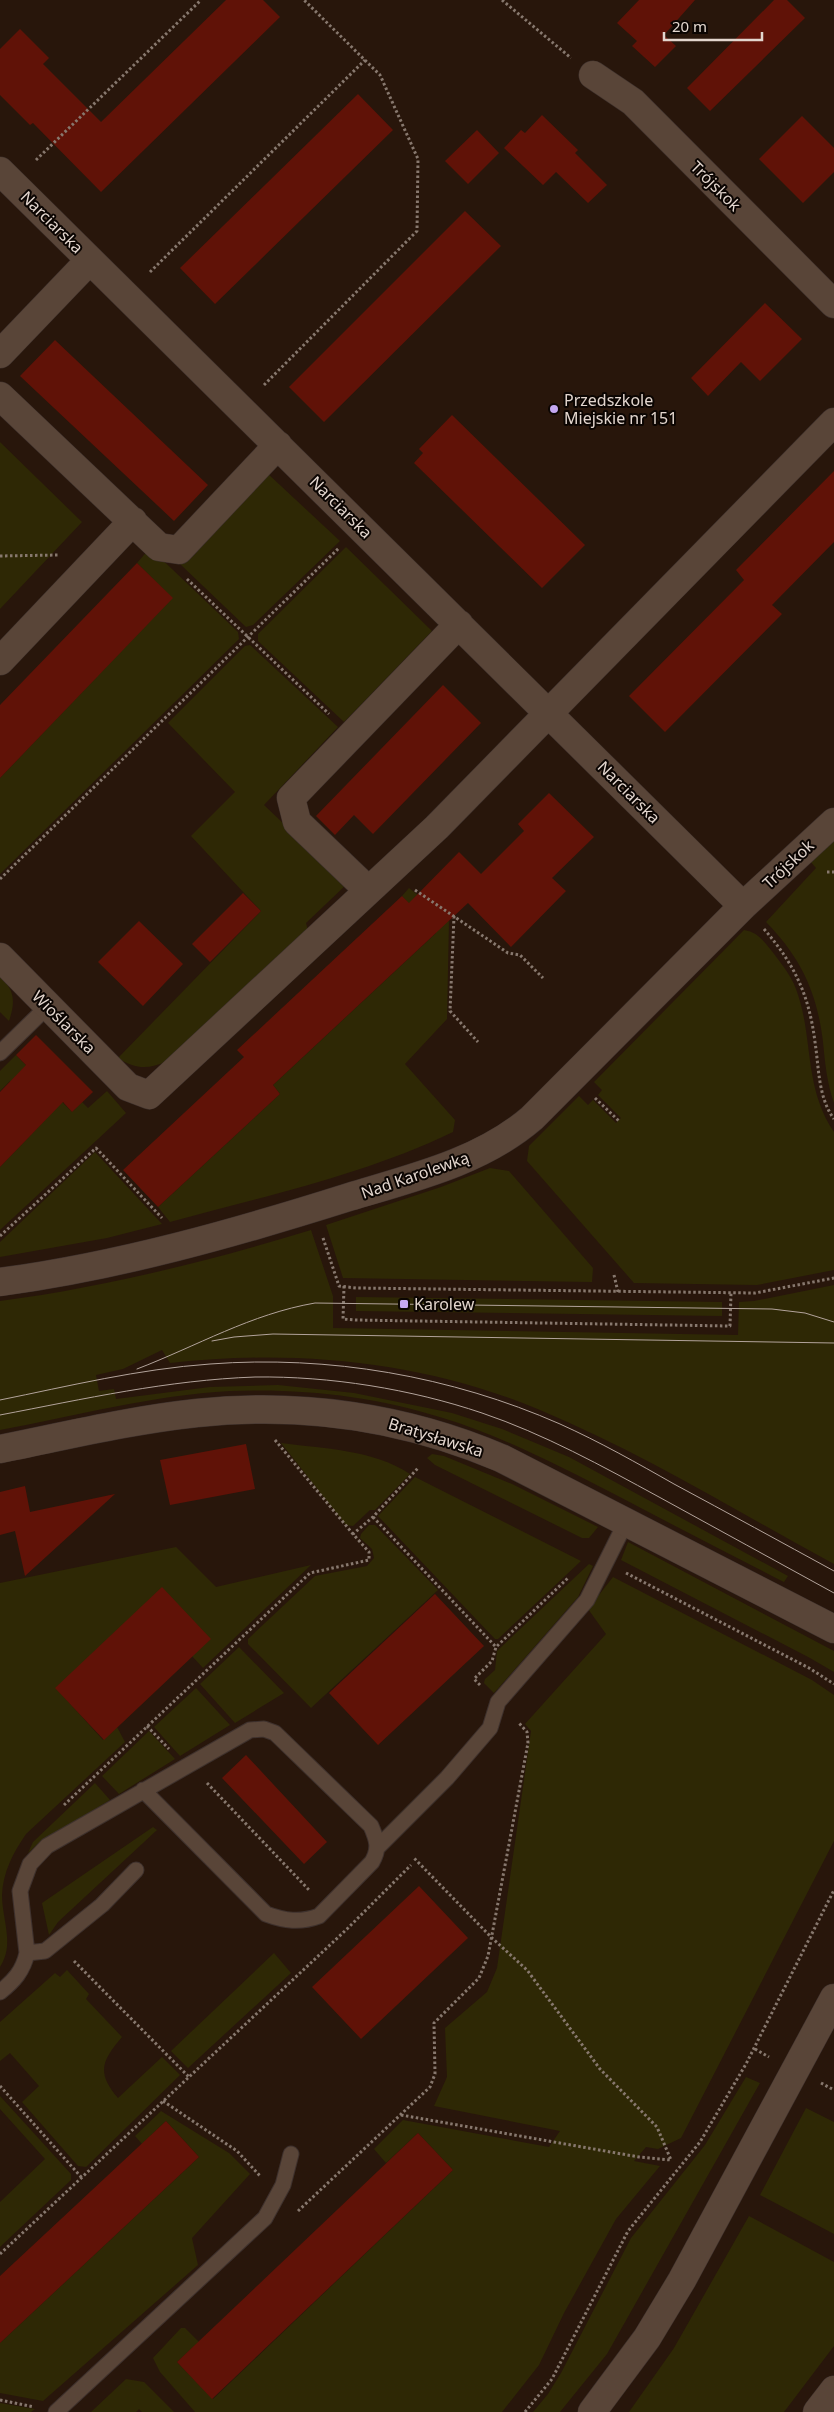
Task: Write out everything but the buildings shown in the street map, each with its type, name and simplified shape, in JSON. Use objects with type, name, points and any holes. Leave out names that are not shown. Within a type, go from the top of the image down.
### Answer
[{"type":"street","name":"Trójskok","points":[[593,75],[633,102],[834,304]]},
{"type":"street","name":"Narciarska","points":[[0,171],[743,906]]},
{"type":"street","points":[[0,354],[90,260]]},
{"type":"street","points":[[0,396],[159,547],[179,550],[278,445]]},
{"type":"street","points":[[459,624],[291,798],[297,822],[368,890],[437,827],[834,422]]},
{"type":"street","points":[[0,661],[133,521]]},
{"type":"street","name":"Trójskok","points":[[743,906],[834,822]]},
{"type":"street","name":"Wioślarska","points":[[0,957],[128,1087],[149,1095],[368,890]]},
{"type":"street","name":"Nad Karolewką","points":[[0,1282],[123,1260],[206,1240],[312,1209],[448,1165],[479,1152],[516,1132],[743,906]]},
{"type":"street","name":"Bratysławska","points":[[0,1449],[195,1413],[255,1410],[314,1411],[353,1415],[393,1423],[476,1448],[626,1522],[834,1629]]},
{"type":"street","points":[[592,2412],[647,2338],[682,2280],[834,1998]]},
{"type":"street","points":[[817,2412],[834,2390]]},
{"type":"lane","points":[[0,1053],[48,1006]]},
{"type":"lane","points":[[377,1848],[447,1778],[490,1728],[498,1702],[587,1600],[626,1522]]},
{"type":"lane","points":[[0,1992],[20,1973],[26,1958],[20,1891],[30,1864],[46,1846],[57,1838],[250,1730],[264,1729],[275,1733],[371,1826],[378,1852],[372,1862],[319,1916],[308,1920],[293,1921],[266,1914],[143,1790]]},
{"type":"lane","points":[[26,1958],[45,1951],[102,1905],[136,1870]]},
{"type":"lane","points":[[56,2412],[265,2218],[283,2185],[291,2154]]},
{"type":"path","points":[[36,160],[201,0]]},
{"type":"path","points":[[264,385],[417,231],[418,159],[380,75],[304,0]]},
{"type":"path","points":[[502,0],[593,75]]},
{"type":"path","points":[[150,272],[364,60]]},
{"type":"path","points":[[0,879],[346,541]]},
{"type":"path","points":[[169,548],[174,566],[351,735]]},
{"type":"path","points":[[407,884],[508,953],[520,955],[543,978]]},
{"type":"path","points":[[743,906],[779,948],[802,983],[810,1014],[822,1090],[834,1119]]},
{"type":"path","points":[[454,916],[450,1011],[478,1042]]},
{"type":"path","points":[[591,1094],[619,1121]]},
{"type":"path","points":[[0,1236],[96,1148],[164,1220]]},
{"type":"path","points":[[312,1209],[339,1286],[755,1293],[834,1278]]},
{"type":"path","points":[[614,1275],[618,1292]]},
{"type":"path","points":[[344,1286],[343,1319],[355,1320],[730,1326],[731,1293]]},
{"type":"path","points":[[62,1808],[310,1573],[369,1560],[369,1552],[270,1434]]},
{"type":"path","points":[[353,1534],[373,1517],[418,1468]]},
{"type":"path","points":[[373,1517],[496,1647]]},
{"type":"path","points":[[606,1562],[809,1668],[834,1684]]},
{"type":"path","points":[[163,2101],[237,2152],[296,2213],[430,2087],[435,2074],[434,2023],[479,1978],[488,1956],[528,1743],[527,1732],[474,1679],[492,1661],[496,1647],[572,1575]]},
{"type":"path","points":[[147,1726],[186,1766],[195,1770],[348,1929]]},
{"type":"path","points":[[400,2115],[639,2158],[671,2160],[657,2127],[600,2069],[527,1970],[492,1938],[413,1857]]},
{"type":"path","points":[[0,2254],[348,1929],[412,1865]]},
{"type":"path","points":[[525,2412],[552,2379],[628,2231],[700,2142],[755,2049],[834,1890]]},
{"type":"path","points":[[26,1958],[50,1969],[75,1960],[189,2078]]},
{"type":"path","points":[[755,2049],[773,2059]]},
{"type":"path","points":[[820,2082],[834,2090]]},
{"type":"path","points":[[0,2086],[82,2178]]},
{"type":"shaded area","points":[[0,442],[82,522],[0,609]]},
{"type":"shaded area","points":[[266,472],[340,541],[253,625],[246,627],[180,564]]},
{"type":"shaded area","points":[[346,547],[432,631],[344,722],[258,641],[258,634]]},
{"type":"shaded area","points":[[150,548],[238,632],[239,639],[0,874],[0,778],[172,598],[137,563]]},
{"type":"shaded area","points":[[250,645],[338,727],[264,805],[347,884],[306,923],[308,931],[167,1061],[148,1067],[136,1066],[118,1058],[261,911],[191,836],[235,792],[168,723],[245,646]]},
{"type":"shaded area","points":[[834,839],[834,1103],[827,1073],[820,1024],[812,992],[789,949],[766,922],[816,868],[810,861]]},
{"type":"shaded area","points":[[409,888],[449,920],[447,1019],[405,1064],[455,1120],[453,1132],[385,1161],[349,1173],[170,1222],[158,1207],[280,1094],[273,1085],[436,933],[402,896]]},
{"type":"shaded area","points":[[744,930],[759,937],[782,964],[794,984],[802,1007],[813,1079],[824,1115],[834,1132],[834,1270],[757,1285],[634,1283],[527,1161],[529,1146],[579,1096],[588,1105],[593,1100],[616,1123],[621,1118],[598,1095],[602,1090],[594,1082]]},
{"type":"shaded area","points":[[0,967],[8,975],[4,981],[11,990],[13,1000],[9,1021],[0,1012]]},
{"type":"shaded area","points":[[16,1055],[72,1112],[82,1102],[88,1108],[107,1091],[126,1113],[0,1230],[0,1167],[47,1118],[10,1081],[0,1091],[0,1071]]},
{"type":"shaded area","points":[[95,1152],[162,1224],[107,1238],[0,1257],[0,1242]]},
{"type":"shaded area","points":[[490,1168],[509,1171],[593,1268],[592,1282],[343,1278],[326,1225],[441,1187]]},
{"type":"shaded area","points":[[311,1230],[333,1296],[333,1328],[738,1335],[739,1302],[754,1301],[834,1285],[834,1564],[652,1463],[578,1427],[496,1393],[404,1370],[358,1363],[311,1359],[217,1359],[170,1363],[162,1350],[123,1369],[96,1375],[99,1391],[114,1389],[116,1399],[210,1387],[278,1385],[354,1393],[452,1413],[502,1429],[569,1457],[788,1576],[784,1582],[532,1453],[488,1434],[443,1418],[391,1404],[311,1392],[230,1391],[143,1401],[0,1430],[0,1301],[118,1281],[234,1252]]},
{"type":"shaded area","points":[[356,1297],[722,1302],[722,1316],[356,1311]]},
{"type":"shaded area","points":[[281,1443],[347,1451],[364,1455],[380,1459],[410,1474],[375,1510],[370,1510],[353,1526],[346,1525]]},
{"type":"shaded area","points":[[432,1454],[444,1456],[512,1484],[598,1527],[589,1538],[582,1538],[435,1465],[427,1458]]},
{"type":"shaded area","points":[[415,1477],[581,1561],[498,1639],[495,1639],[378,1516]]},
{"type":"shaded area","points":[[369,1525],[375,1525],[438,1590],[311,1708],[248,1644],[248,1639],[315,1576],[367,1566],[374,1558],[372,1549],[360,1538]]},
{"type":"shaded area","points":[[628,1542],[834,1651],[834,1672],[621,1560]]},
{"type":"shaded area","points":[[176,1547],[216,1587],[311,1565],[203,1668],[192,1656],[56,1688],[103,1740],[117,1727],[125,1742],[26,1834],[17,1848],[7,1871],[3,1887],[2,1895],[7,1932],[7,1950],[0,1967],[0,1583]]},
{"type":"shaded area","points":[[589,1564],[593,1566],[578,1597],[494,1693],[484,1683],[485,1679],[495,1670],[497,1651]]},
{"type":"shaded area","points":[[613,1577],[812,1680],[834,1695],[834,1841],[681,2138],[658,2149],[646,2147],[634,2161],[660,2166],[616,2219],[564,2313],[539,2365],[502,2412],[195,2412],[160,2372],[153,2358],[181,2328],[185,2328],[199,2342],[177,2362],[213,2399],[453,2170],[418,2133],[386,2163],[374,2149],[403,2120],[549,2147],[560,2131],[434,2106],[447,2077],[445,2028],[487,1992],[497,1968],[531,1731],[525,1724],[606,1634],[588,1609]]},
{"type":"shaded area","points":[[239,1647],[284,1693],[235,1723],[200,1684]]},
{"type":"shaded area","points":[[196,1688],[230,1725],[180,1756],[154,1727]]},
{"type":"shaded area","points":[[149,1731],[175,1759],[119,1794],[102,1776]]},
{"type":"shaded area","points":[[95,1783],[110,1800],[40,1842],[28,1853],[33,1842]]},
{"type":"shaded area","points":[[153,1827],[157,1830],[58,1922],[49,1935],[42,1903]]},
{"type":"shaded area","points":[[274,1953],[291,1973],[188,2068],[171,2051]]},
{"type":"shaded area","points":[[67,1970],[89,1994],[86,1999],[122,2037],[110,2053],[104,2067],[107,2081],[118,2098],[162,2057],[180,2075],[86,2167],[78,2166],[22,2102],[39,2086],[10,2053],[0,2061],[0,2022],[55,1973],[60,1977]]},
{"type":"shaded area","points":[[746,2077],[760,2083],[607,2354],[560,2412],[533,2412],[548,2394],[561,2373],[631,2238],[705,2145]]},
{"type":"shaded area","points":[[0,2096],[71,2174],[71,2180],[0,2247],[0,2202],[45,2159],[0,2109]]},
{"type":"shaded area","points":[[806,2108],[834,2122],[834,2234],[760,2195]]},
{"type":"shaded area","points":[[161,2111],[229,2153],[250,2174],[192,2238],[198,2265],[43,2401],[0,2393],[0,2343],[199,2157],[166,2121],[142,2144],[135,2136]]},
{"type":"shaded area","points":[[749,2216],[834,2262],[834,2346],[784,2412],[629,2412],[674,2348]]},
{"type":"shaded area","points":[[126,2379],[144,2382],[174,2412],[142,2412],[139,2409],[136,2412],[91,2412]]},
{"type":"shaded area","points":[[0,2403],[35,2409],[31,2412],[0,2412]]},
{"type":"tram line","points":[[137,1369],[246,1323],[291,1308],[315,1303],[772,1309],[805,1313],[834,1322]]},
{"type":"tram line","points":[[212,1341],[273,1334],[834,1343]]},
{"type":"tram line","points":[[0,1400],[104,1379],[183,1366],[255,1362],[344,1366],[433,1382],[519,1407],[575,1431],[834,1571]]},
{"type":"tram line","points":[[0,1415],[158,1386],[255,1377],[312,1379],[399,1391],[482,1413],[505,1421],[572,1451],[834,1593]]},
{"type":"place","name":"Przedszkole Miejskie nr 151","points":[[554,409]]},
{"type":"place","name":"Karolew","points":[[404,1304]]}]
